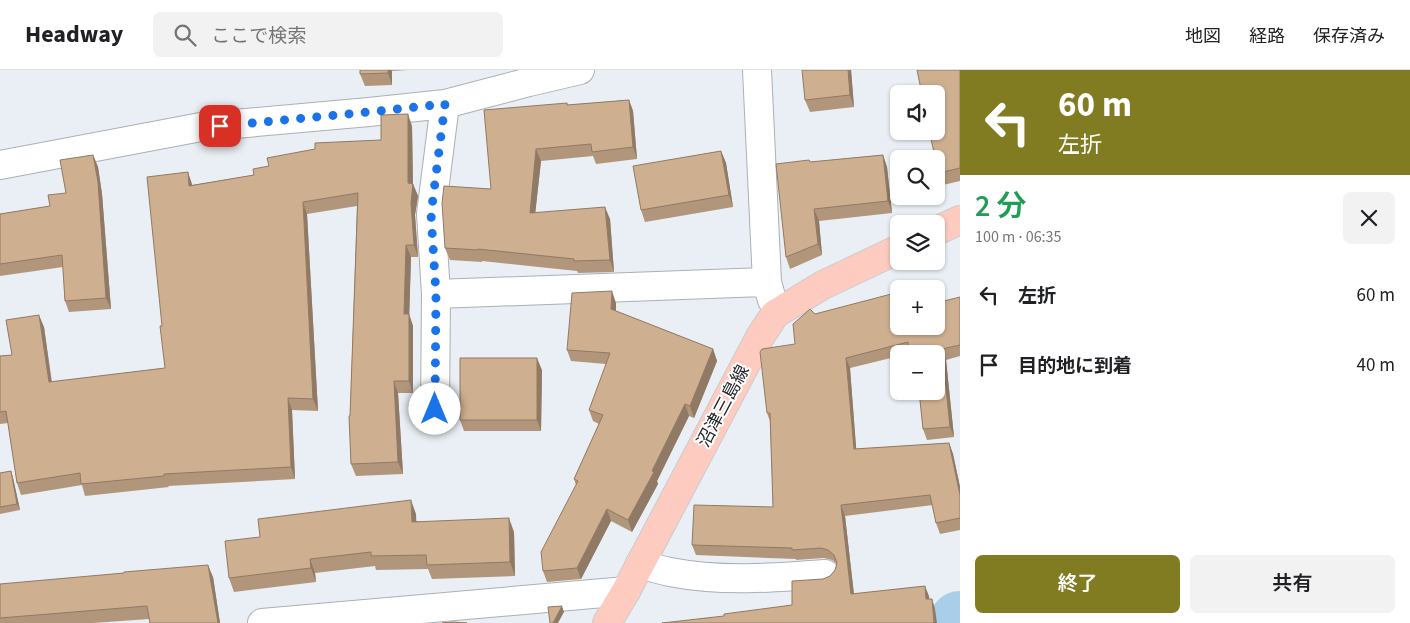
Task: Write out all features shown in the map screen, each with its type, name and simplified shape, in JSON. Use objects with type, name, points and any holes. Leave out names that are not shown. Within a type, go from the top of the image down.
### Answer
[{"type":"main road","points":[[945,227],[960,220]]},
{"type":"main road","name":"沼津三島線","points":[[607,623],[626,591],[760,337],[776,314],[823,285],[890,253]]},
{"type":"street","points":[[0,165],[201,127],[445,104],[530,76],[580,70]]},
{"type":"street","points":[[757,70],[767,282],[776,314]]},
{"type":"street","points":[[435,409],[436,294],[431,214],[445,104]]},
{"type":"street","points":[[436,294],[767,282]]},
{"type":"street","points":[[640,564],[669,572],[730,578],[773,578],[825,574]]},
{"type":"street","points":[[262,623],[626,591]]},
{"type":"building","points":[[360,70],[388,70],[388,73],[360,74]]},
{"type":"building","points":[[802,70],[848,70],[850,95],[805,100]]},
{"type":"building","points":[[917,70],[960,70],[960,168],[945,172],[945,150],[934,150],[931,140],[945,140],[945,85],[920,85]]},
{"type":"building","points":[[629,100],[633,147],[592,152],[591,144],[536,149],[530,213],[605,207],[610,260],[574,261],[574,259],[478,249],[445,248],[442,203],[444,186],[491,189],[484,110]]},
{"type":"building","points":[[408,114],[408,183],[413,184],[411,203],[414,245],[406,245],[404,314],[409,314],[409,381],[394,381],[398,462],[351,464],[349,416],[358,193],[303,202],[313,399],[288,398],[291,467],[164,474],[164,476],[81,484],[80,473],[17,483],[6,411],[0,412],[0,356],[12,355],[6,320],[39,315],[49,382],[165,368],[147,177],[188,172],[189,186],[254,175],[253,169],[269,166],[267,158],[315,149],[315,143],[381,140],[381,115]]},
{"type":"building","points":[[721,151],[729,195],[641,210],[633,166]]},
{"type":"building","points":[[93,155],[98,182],[106,298],[65,301],[62,255],[0,264],[0,214],[50,206],[48,195],[66,193],[60,160]]},
{"type":"building","points":[[883,155],[888,201],[814,209],[818,244],[786,257],[776,164]]},
{"type":"building","points":[[612,291],[611,309],[713,349],[690,406],[685,404],[652,471],[654,472],[628,520],[607,509],[577,568],[543,571],[541,552],[578,481],[574,479],[603,415],[589,410],[610,353],[567,350],[572,293]]},
{"type":"building","points":[[890,294],[890,335],[945,335],[945,301],[960,297],[960,345],[945,348],[945,345],[908,345],[908,342],[890,345],[890,347],[846,358],[854,449],[949,443],[960,495],[960,518],[936,523],[930,495],[841,505],[851,594],[925,586],[926,599],[932,599],[934,623],[662,623],[724,616],[724,614],[792,605],[792,581],[823,579],[830,576],[835,570],[837,563],[834,555],[828,550],[821,548],[792,550],[792,548],[692,545],[694,505],[773,507],[770,413],[767,413],[760,352],[762,349],[795,344],[793,324],[810,309],[815,314]]},
{"type":"building","points":[[460,358],[537,358],[537,420],[460,420]]},
{"type":"building","points":[[945,378],[950,427],[923,429],[920,400],[945,400]]},
{"type":"building","points":[[11,471],[17,504],[0,507],[0,473]]},
{"type":"building","points":[[411,500],[412,522],[509,518],[510,562],[427,565],[426,555],[371,556],[371,552],[310,559],[311,568],[229,578],[225,541],[260,537],[258,519]]},
{"type":"building","points":[[208,565],[218,623],[150,623],[147,606],[0,618],[0,584]]},
{"type":"building","points":[[562,606],[553,623],[550,623],[548,607]]},
{"type":"route","points":[[220,126],[445,104],[431,214],[436,294],[435,409]]}]
